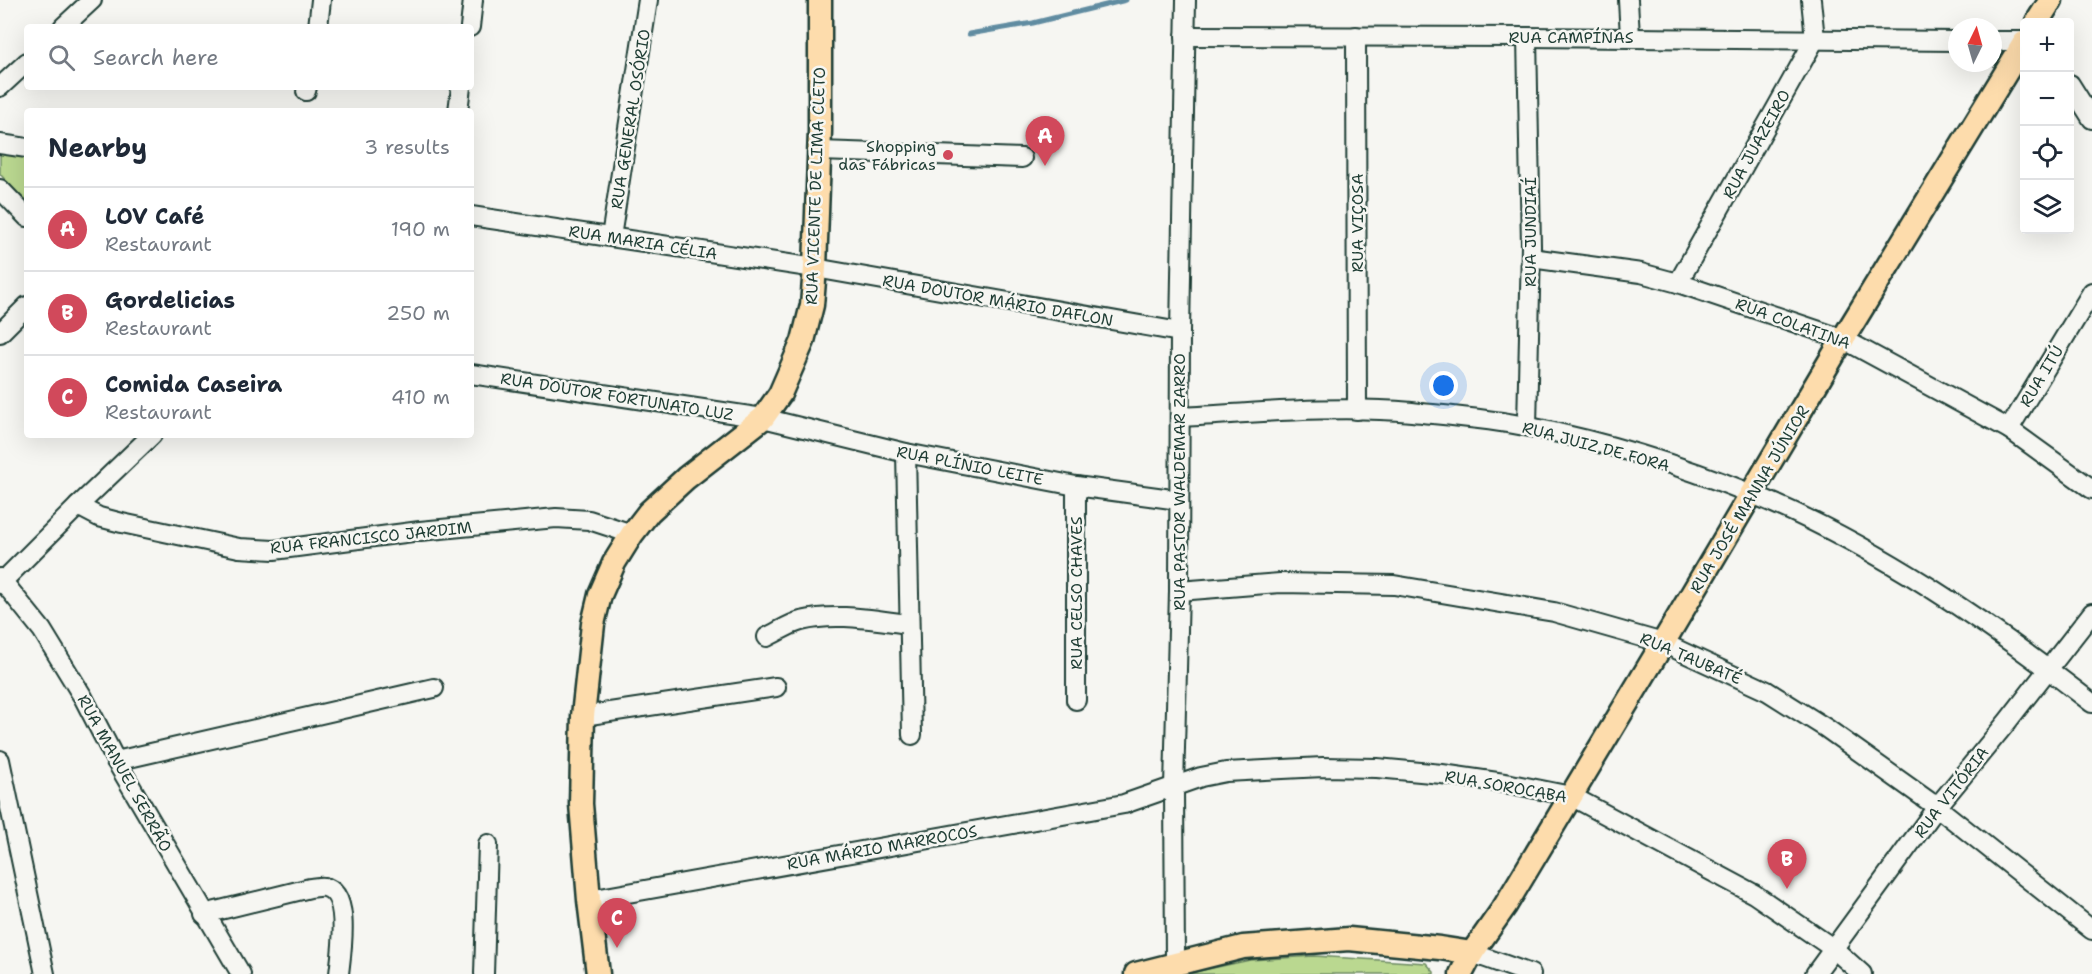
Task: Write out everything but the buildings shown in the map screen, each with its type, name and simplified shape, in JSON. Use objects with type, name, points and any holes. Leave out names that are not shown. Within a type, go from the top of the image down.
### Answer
[{"type":"main road","name":"RUA VICENTE DE LIMA CLETO","points":[[598,974],[581,804],[583,716],[593,624],[600,595],[614,563],[632,534],[650,512],[686,478],[763,418],[780,394],[803,341],[812,305],[815,268],[820,151],[820,0]]},
{"type":"main road","points":[[2040,18],[2051,0]]},
{"type":"main road","name":"RUA JOSÉ MANNA JÚNIOR","points":[[1461,974],[1472,953],[1505,906],[1664,643],[1843,339],[2020,50]]},
{"type":"main road","points":[[1137,974],[1243,947],[1349,939],[1472,953]]},
{"type":"street","points":[[66,24],[92,0]]},
{"type":"street","points":[[318,24],[321,0]]},
{"type":"street","points":[[470,24],[473,0]]},
{"type":"street","name":"RUA GENERAL OSÓRIO","points":[[611,237],[648,0]]},
{"type":"street","name":"RUA PASTOR WALDEMAR ZARRO","points":[[1175,963],[1174,788],[1179,591],[1180,332],[1186,0]]},
{"type":"street","points":[[1628,0],[1630,37]]},
{"type":"street","points":[[1811,0],[1815,39]]},
{"type":"street","name":"RUA CAMPÍNAS","points":[[1185,36],[1948,40]]},
{"type":"street","name":"RUA VIÇOSA","points":[[1356,36],[1357,410]]},
{"type":"street","name":"RUA JUNDIAÍ","points":[[1527,37],[1531,258],[1527,426]]},
{"type":"street","name":"RUA JUAZEIRO","points":[[1678,283],[1815,39]]},
{"type":"street","points":[[2002,41],[2020,42]]},
{"type":"street","points":[[0,87],[24,65]]},
{"type":"street","points":[[458,108],[461,90]]},
{"type":"street","points":[[2074,90],[2092,119]]},
{"type":"street","points":[[0,144],[24,148]]},
{"type":"street","points":[[820,151],[1022,158]]},
{"type":"street","points":[[0,189],[24,214]]},
{"type":"street","name":"RUA MARIA CÉLIA","points":[[474,216],[815,268]]},
{"type":"street","name":"RUA COLATINA","points":[[1531,258],[1641,273],[1678,283],[1843,339],[2009,429],[2092,489]]},
{"type":"street","name":"RUA DOUTOR MÁRIO DAFLON","points":[[815,268],[1180,332]]},
{"type":"street","name":"RUA ITÚ","points":[[2009,429],[2092,292]]},
{"type":"street","points":[[0,333],[24,309]]},
{"type":"street","name":"RUA DOUTOR FORTUNATO LUZ","points":[[474,374],[763,418]]},
{"type":"street","name":"RUA JUIZ DE FORA","points":[[1180,417],[1357,410],[1410,412],[1527,426],[1638,454],[1752,494],[1832,532],[1908,575],[2048,669],[2092,703]]},
{"type":"street","name":"RUA PLÍNIO LEITE","points":[[763,418],[906,453],[1076,486],[1179,500]]},
{"type":"street","points":[[1,581],[149,438]]},
{"type":"street","points":[[906,453],[912,735]]},
{"type":"street","name":"RUA CELSO CHAVES","points":[[1076,486],[1076,700]]},
{"type":"street","name":"RUA FRANCISCO JARDIM","points":[[78,506],[99,517],[122,523],[239,548],[274,550],[420,531],[556,518],[589,520],[632,534]]},
{"type":"street","name":"RUA MANUEL SERRÃO","points":[[1,581],[42,630],[83,698],[116,761],[204,914],[241,974]]},
{"type":"street","name":"RUA TAUBATÉ","points":[[1179,591],[1280,583],[1394,585],[1554,612],[1664,643],[1767,691],[1826,729],[1937,807],[2092,930]]},
{"type":"street","name":"RUA VITÓRIA","points":[[1815,974],[1937,807],[2092,613]]},
{"type":"street","points":[[767,637],[799,622],[815,618],[837,617],[909,624]]},
{"type":"street","points":[[583,716],[776,687]]},
{"type":"street","points":[[116,761],[434,688]]},
{"type":"street","points":[[0,760],[45,974]]},
{"type":"street","name":"RUA SOROCABA","points":[[1174,788],[1201,777],[1226,772],[1323,767],[1377,768],[1442,774],[1571,796],[1754,894],[1834,949],[1862,974]]},
{"type":"street","name":"RUA MÁRIO MARROCOS","points":[[589,900],[1124,804],[1174,788]]},
{"type":"street","points":[[484,974],[488,844]]},
{"type":"street","points":[[204,914],[309,888],[325,887],[336,894],[340,904],[343,923],[339,974]]},
{"type":"street","points":[[1472,953],[1531,974]]},
{"type":"green space","points":[[0,154],[24,157],[24,201],[0,174]]},
{"type":"green space","points":[[1314,956],[1426,963],[1434,974],[1185,974],[1250,960]]},
{"type":"waterway","points":[[969,34],[1033,23],[1126,0]]},
{"type":"place","name":"Shopping das Fábricas","points":[[948,155]]},
{"type":"place","name":"LOV Café","points":[[1045,166]]},
{"type":"place","name":"Gordelicias","points":[[1787,889]]},
{"type":"place","name":"Comida Caseira","points":[[617,948]]}]
